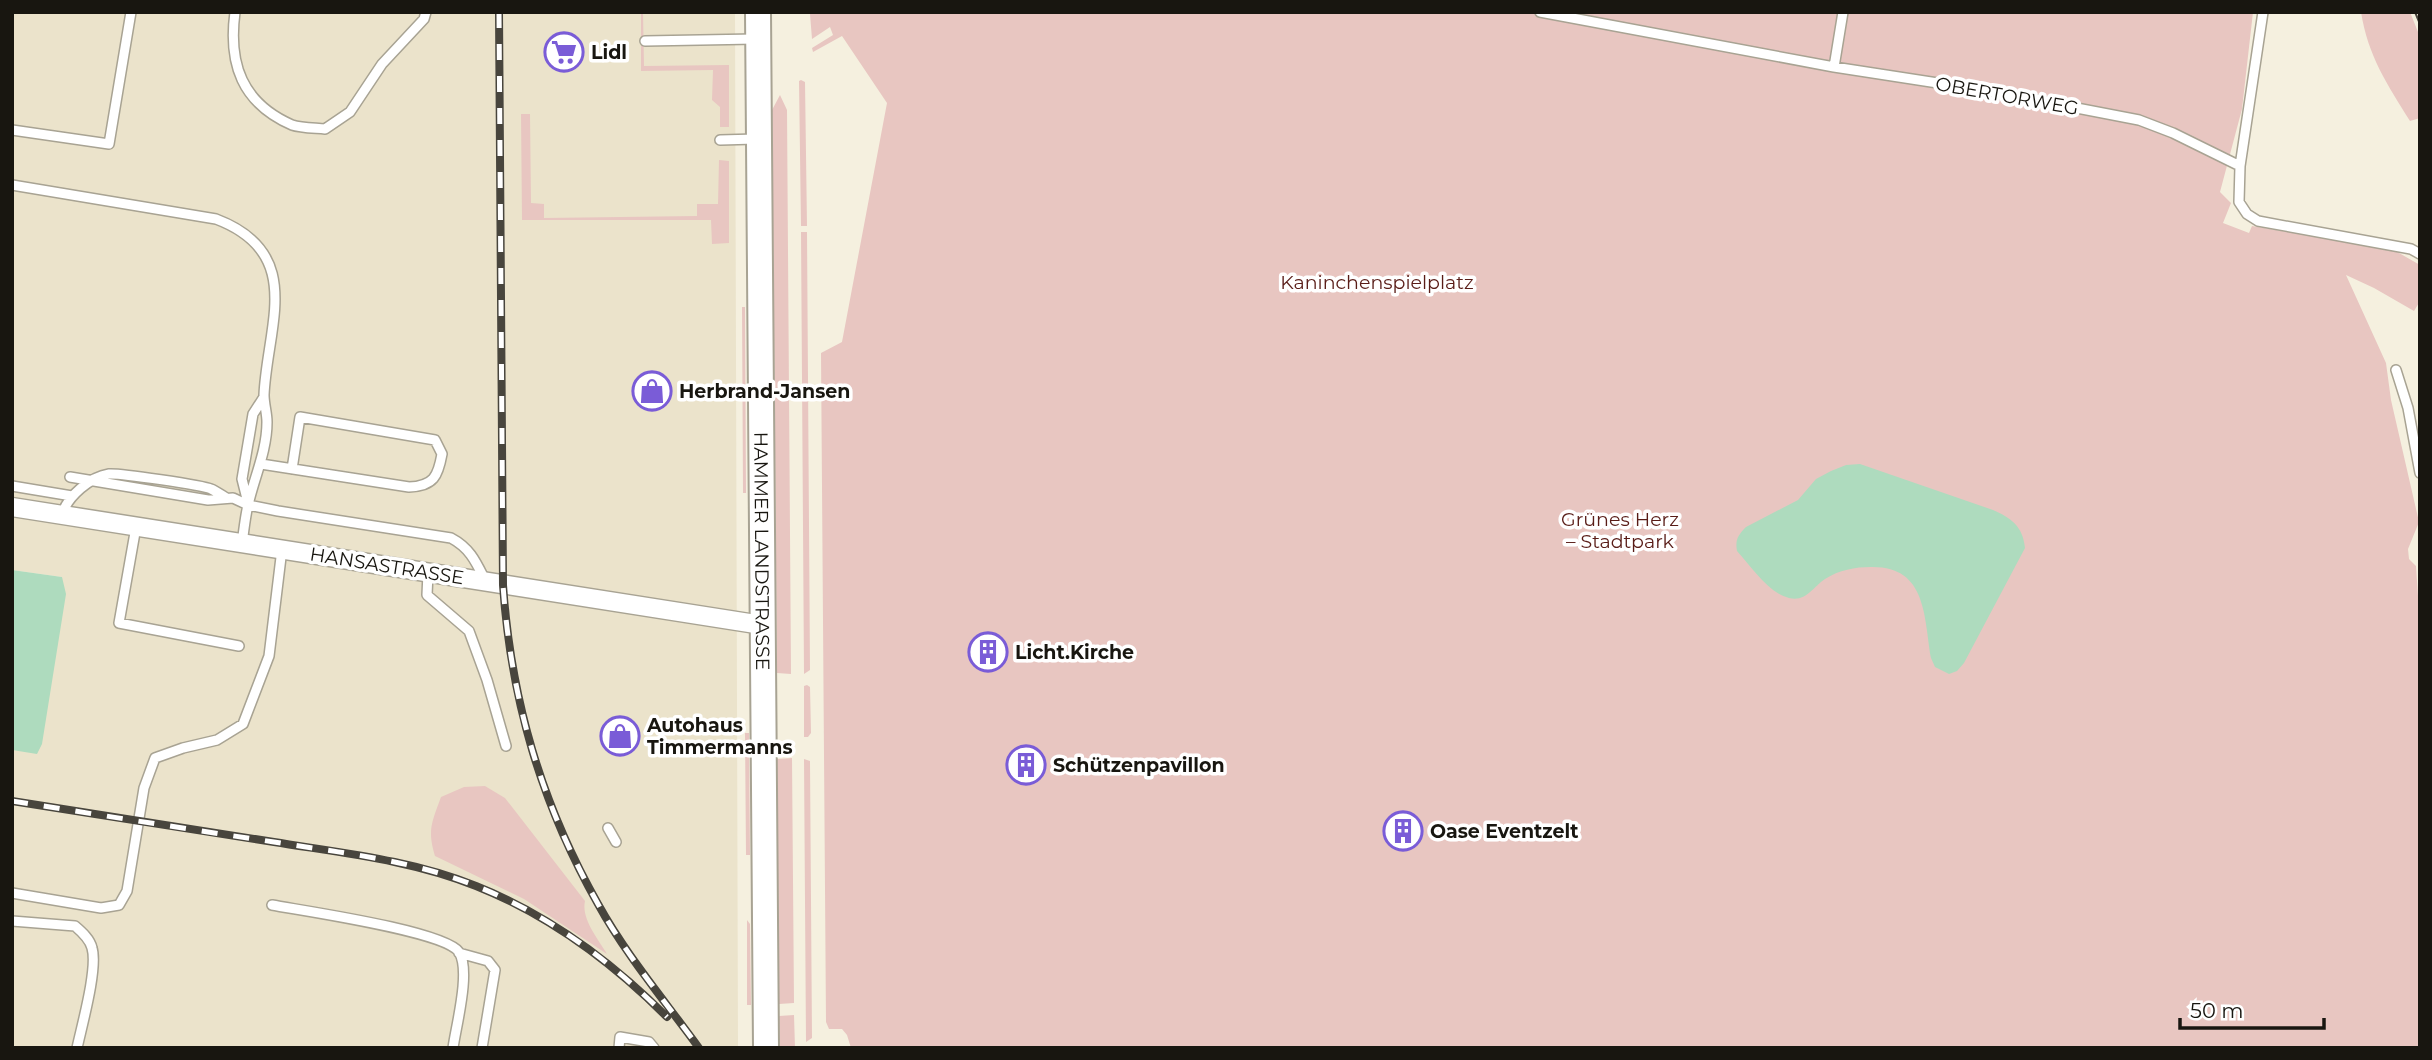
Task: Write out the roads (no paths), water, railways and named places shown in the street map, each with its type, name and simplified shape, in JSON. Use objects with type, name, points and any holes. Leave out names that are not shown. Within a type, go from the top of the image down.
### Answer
[{"type":"main road","name":"HAMMER LANDSTRASSE","points":[[758,12],[765,1048]]},
{"type":"street","name":"HANSASTRASSE","points":[[12,507],[762,625]]},
{"type":"lane","points":[[12,130],[109,144],[131,12]]},
{"type":"lane","points":[[235,12],[232,37],[240,78],[254,100],[293,125],[325,129],[350,112],[382,64],[425,19],[426,12]]},
{"type":"lane","name":"OBERTORWEG","points":[[1540,12],[2139,120],[2173,132],[2240,166]]},
{"type":"lane","points":[[1834,67],[1843,12]]},
{"type":"lane","points":[[2263,12],[2240,166],[2239,202],[2247,214],[2258,222],[2411,249],[2420,254]]},
{"type":"lane","points":[[645,41],[758,39]]},
{"type":"lane","points":[[720,140],[758,139]]},
{"type":"lane","points":[[12,185],[202,215],[228,223],[248,236],[267,261],[276,293],[264,397],[267,422],[261,464],[248,505],[242,543]]},
{"type":"lane","points":[[2396,370],[2408,408],[2420,473]]},
{"type":"lane","points":[[248,505],[242,479],[253,414],[264,397]]},
{"type":"lane","points":[[261,464],[409,488],[424,487],[437,476],[442,454],[435,440],[300,417],[292,469]]},
{"type":"lane","points":[[62,514],[65,504],[72,496],[93,481],[109,474],[210,489],[248,505],[451,538],[472,554],[485,582]]},
{"type":"lane","points":[[70,477],[93,481]]},
{"type":"lane","points":[[12,486],[72,496]]},
{"type":"lane","points":[[136,527],[119,623],[239,646]]},
{"type":"lane","points":[[12,893],[101,908],[118,905],[127,891],[144,788],[155,758],[217,740],[243,724],[270,656],[282,549]]},
{"type":"lane","points":[[428,573],[427,595],[468,631],[488,680],[506,746]]},
{"type":"lane","points":[[608,828],[616,842]]},
{"type":"lane","points":[[272,905],[417,933],[450,944],[459,953],[464,967],[453,1048]]},
{"type":"lane","points":[[12,921],[19,919],[75,926],[89,941],[93,949],[93,964],[77,1048]]},
{"type":"lane","points":[[459,953],[488,961],[495,970],[482,1048]]},
{"type":"lane","points":[[619,1048],[620,1037],[649,1042],[654,1048]]},
{"type":"tram line","points":[[2415,12],[2420,24]]},
{"type":"railway","points":[[499,12],[503,585],[513,669],[532,750],[560,828],[578,866],[621,941],[699,1048]]},
{"type":"railway","points":[[12,801],[351,854],[452,877],[503,898],[554,926],[602,959],[667,1017]]},
{"type":"place","name":"Lidl","points":[[564,52]]},
{"type":"place","name":"Herbrand-Jansen","points":[[652,391]]},
{"type":"place","name":"Licht.Kirche","points":[[988,652]]},
{"type":"place","name":"Autohaus Timmermanns","points":[[620,736]]},
{"type":"place","name":"Schützenpavillon","points":[[1026,765]]},
{"type":"place","name":"Oase Eventzelt","points":[[1403,831]]},
{"type":"park label","name":"Kaninchenspielplatz","points":[[1377,282]]},
{"type":"park label","name":"Grünes Herz – Stadtpark","points":[[1620,530]]}]
